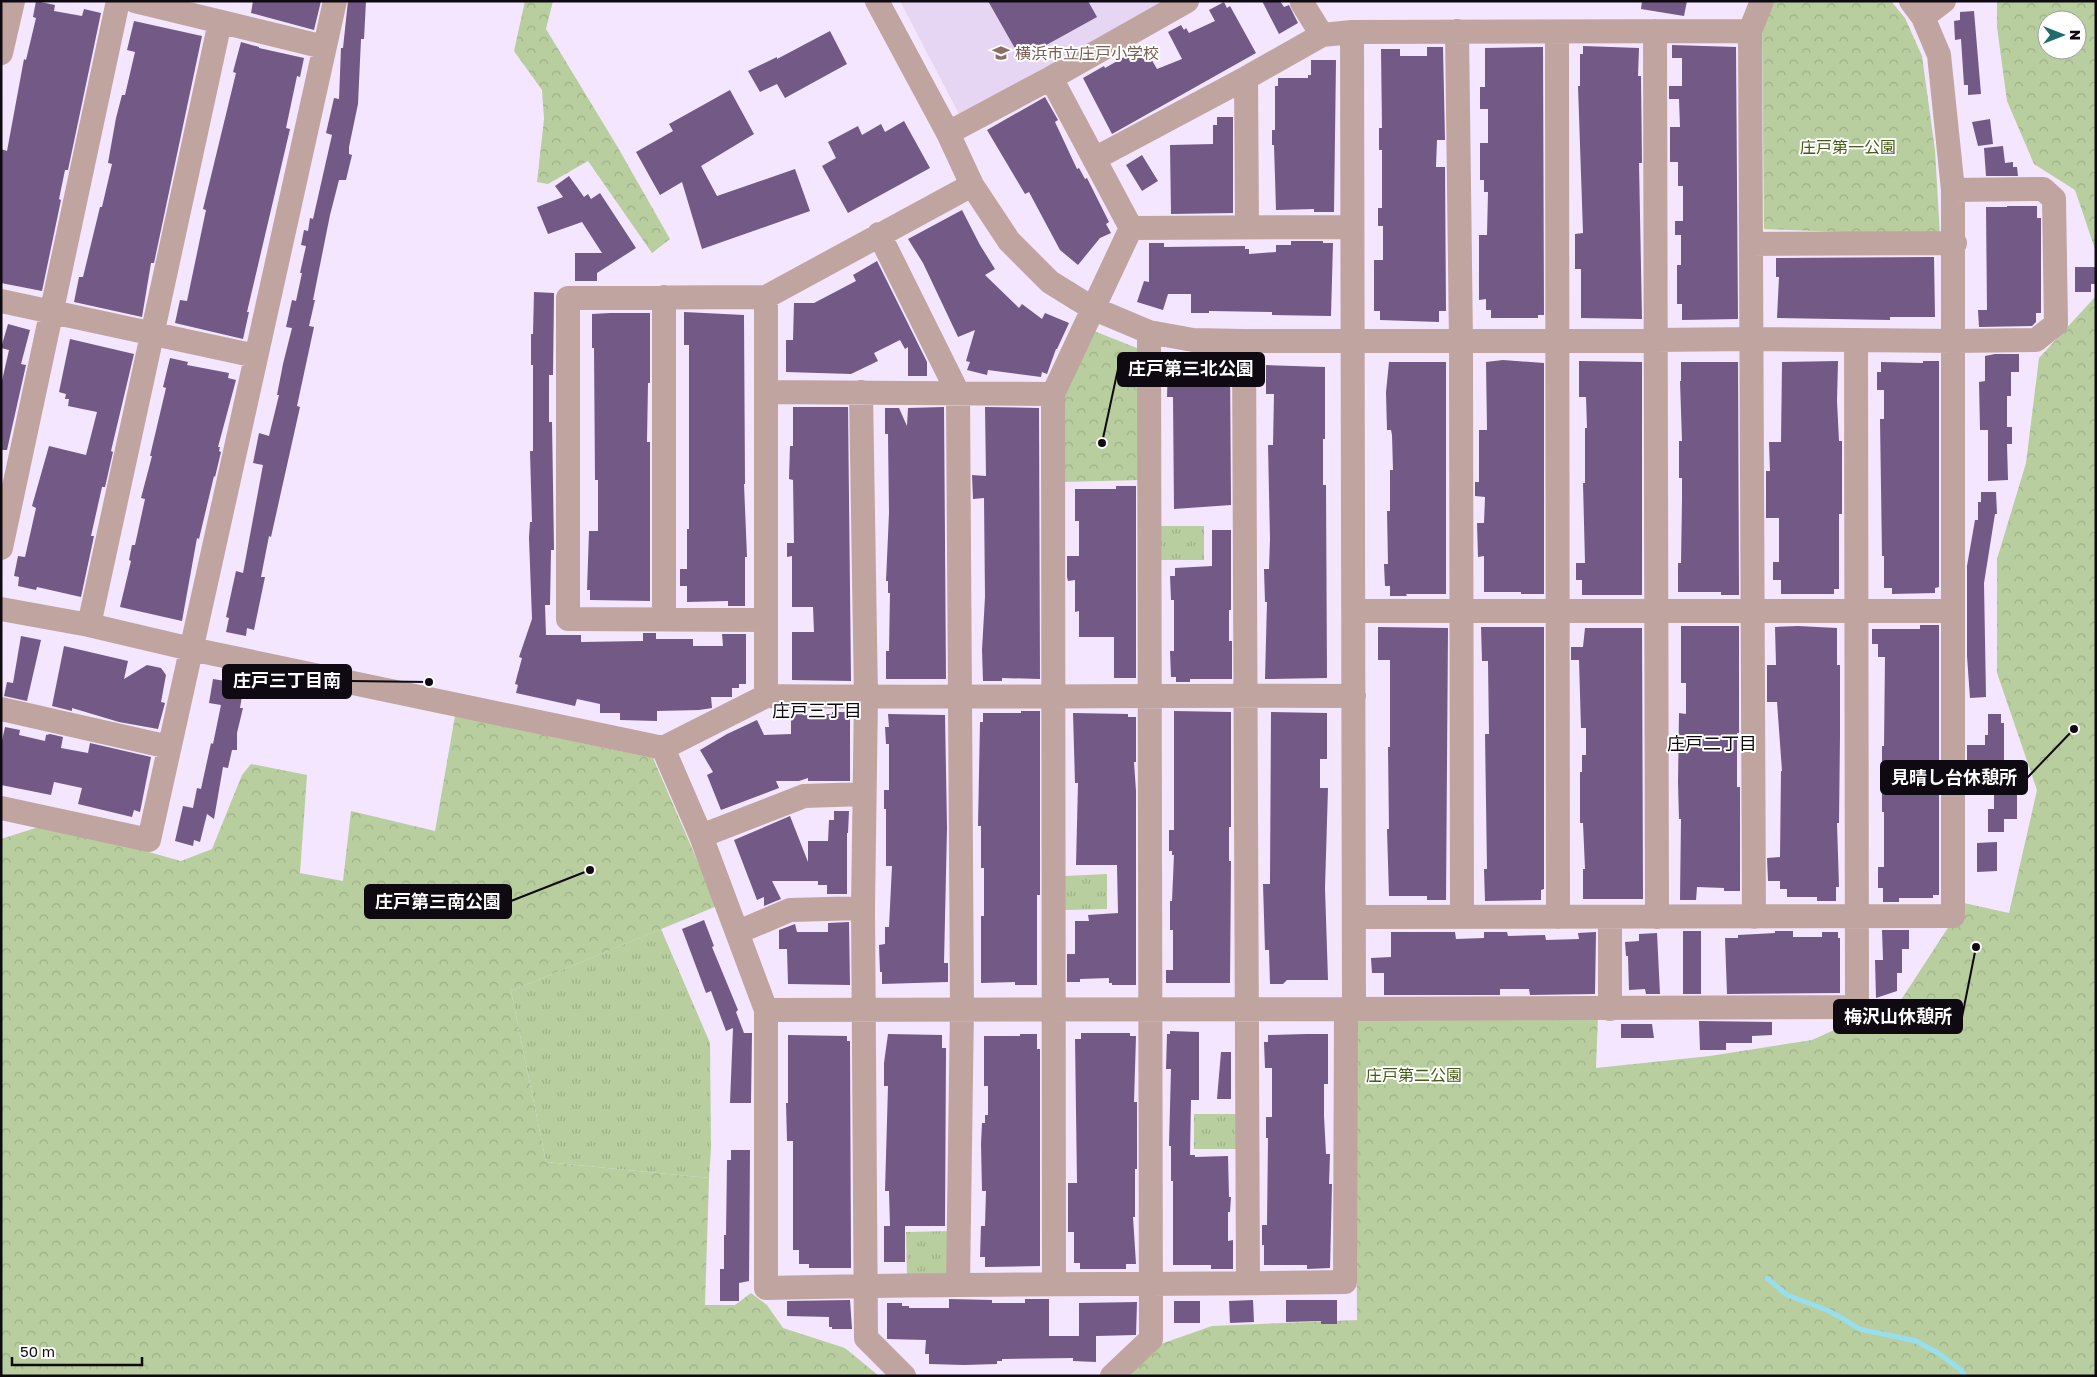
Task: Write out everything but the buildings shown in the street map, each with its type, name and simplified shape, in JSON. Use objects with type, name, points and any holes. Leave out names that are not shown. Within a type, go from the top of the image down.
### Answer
[{"type":"street","points":[[1,53],[13,1]]},
{"type":"street","points":[[1,548],[118,1]]},
{"type":"street","points":[[135,1],[324,47]]},
{"type":"street","points":[[1,808],[149,840],[335,1]]},
{"type":"street","points":[[877,1],[948,133],[972,185],[1009,241],[1050,282],[1092,308],[1148,332],[1193,340],[2036,340],[2056,324],[2054,199],[2042,189],[1953,190]]},
{"type":"street","points":[[948,133],[1188,1]]},
{"type":"street","points":[[1754,917],[1750,31],[1762,1]]},
{"type":"street","points":[[1354,917],[1953,916],[1953,190],[1939,55],[1917,9],[1944,1]]},
{"type":"street","points":[[1302,4],[1322,34]]},
{"type":"street","points":[[89,625],[220,22]]},
{"type":"street","points":[[1094,159],[1246,78],[1322,34],[1458,31],[1750,31]]},
{"type":"street","points":[[1458,31],[1461,341],[1462,917]]},
{"type":"street","points":[[1656,31],[1657,917]]},
{"type":"street","points":[[663,748],[701,836],[766,1010],[766,1288],[864,1285],[1152,1285],[1345,1282],[1350,1009],[1354,917],[1352,32]]},
{"type":"street","points":[[1557,32],[1558,917]]},
{"type":"street","points":[[1051,78],[1131,228]]},
{"type":"street","points":[[1246,78],[1247,227]]},
{"type":"street","points":[[765,620],[568,619],[568,298],[766,297],[972,185]]},
{"type":"street","points":[[1131,228],[1352,227]]},
{"type":"street","points":[[1054,1284],[1053,394],[1131,228]]},
{"type":"street","points":[[879,234],[958,393],[962,1008],[958,1285]]},
{"type":"street","points":[[1751,244],[1954,242]]},
{"type":"street","points":[[664,297],[664,619]]},
{"type":"street","points":[[766,297],[766,696]]},
{"type":"street","points":[[1,301],[256,356]]},
{"type":"street","points":[[1112,1376],[1152,1339],[1148,332]]},
{"type":"street","points":[[766,1010],[1857,1007],[1856,340]]},
{"type":"street","points":[[1244,341],[1248,1283]]},
{"type":"street","points":[[766,392],[1053,394]]},
{"type":"street","points":[[861,392],[866,697],[863,908],[864,1285],[866,1338],[904,1376]]},
{"type":"street","points":[[1,609],[89,625],[191,649],[663,748],[766,696],[1354,696]]},
{"type":"street","points":[[1354,611],[1953,611]]},
{"type":"street","points":[[1,709],[170,747]]},
{"type":"street","points":[[701,836],[745,817],[804,796],[864,794]]},
{"type":"street","points":[[738,932],[790,910],[863,908]]},
{"type":"street","points":[[1610,917],[1610,1009]]},
{"type":"shaded area","name":"横浜市立庄戸小学校","points":[[900,1],[1170,1],[960,116]]},
{"type":"green space","points":[[525,1],[553,1],[546,29],[617,146],[670,239],[652,253],[588,161],[548,184],[537,182],[544,119],[542,90],[514,51]]},
{"type":"green space","name":"庄戸第一公園","points":[[1772,1],[1891,1],[1905,18],[1922,56],[1935,150],[1940,236],[1764,229],[1762,24]]},
{"type":"green space","points":[[1997,1],[2096,1],[2096,252],[2075,190],[2034,164],[2007,101],[1997,27]]},
{"type":"green space","name":"庄戸第二公園","points":[[2096,296],[2096,1376],[1126,1376],[1155,1346],[1212,1326],[1357,1320],[1355,1023],[1363,1017],[1598,1016],[1596,1068],[1710,1056],[1812,1040],[1901,1000],[1964,903],[2009,913],[2037,790],[1997,673],[1997,559],[2026,463],[2039,358]]},
{"type":"green space","points":[[1094,331],[1142,350],[1142,480],[1062,482],[1060,405]]},
{"type":"green space","points":[[1160,526],[1204,526],[1204,560],[1160,560]]},
{"type":"green space","points":[[455,716],[653,758],[717,906],[511,991],[546,1162],[709,1178],[705,1305],[735,1305],[751,1293],[767,1305],[783,1328],[845,1348],[879,1376],[1,1376],[1,839],[48,824],[181,861],[212,849],[242,775],[251,764],[307,775],[300,873],[343,881],[351,811],[435,831]]},
{"type":"green space","points":[[1107,874],[1107,909],[1065,910],[1065,876]]},
{"type":"green space","points":[[661,929],[710,1043],[711,1148],[709,1178],[546,1162],[511,991]]},
{"type":"green space","points":[[1194,1114],[1236,1114],[1236,1149],[1194,1149]]},
{"type":"green space","points":[[952,1231],[952,1270],[943,1276],[907,1277],[906,1232]]},
{"type":"waterway","points":[[1767,1278],[1787,1295],[1829,1311],[1859,1329],[1916,1341],[1938,1353],[1961,1370],[1965,1376]]},
{"type":"place","name":"横浜市立庄戸小学校","points":[[1001,53]]},
{"type":"place","name":"庄戸第三北公園","points":[[1102,443]]},
{"type":"place","name":"庄戸三丁目南","points":[[429,682]]},
{"type":"place","name":"見晴し台休憩所","points":[[2074,729]]},
{"type":"place","name":"庄戸第三南公園","points":[[590,870]]},
{"type":"place","name":"梅沢山休憩所","points":[[1976,947]]},
{"type":"district","name":"庄戸三丁目","points":[[817,710]]},
{"type":"district","name":"庄戸二丁目","points":[[1712,743]]}]
